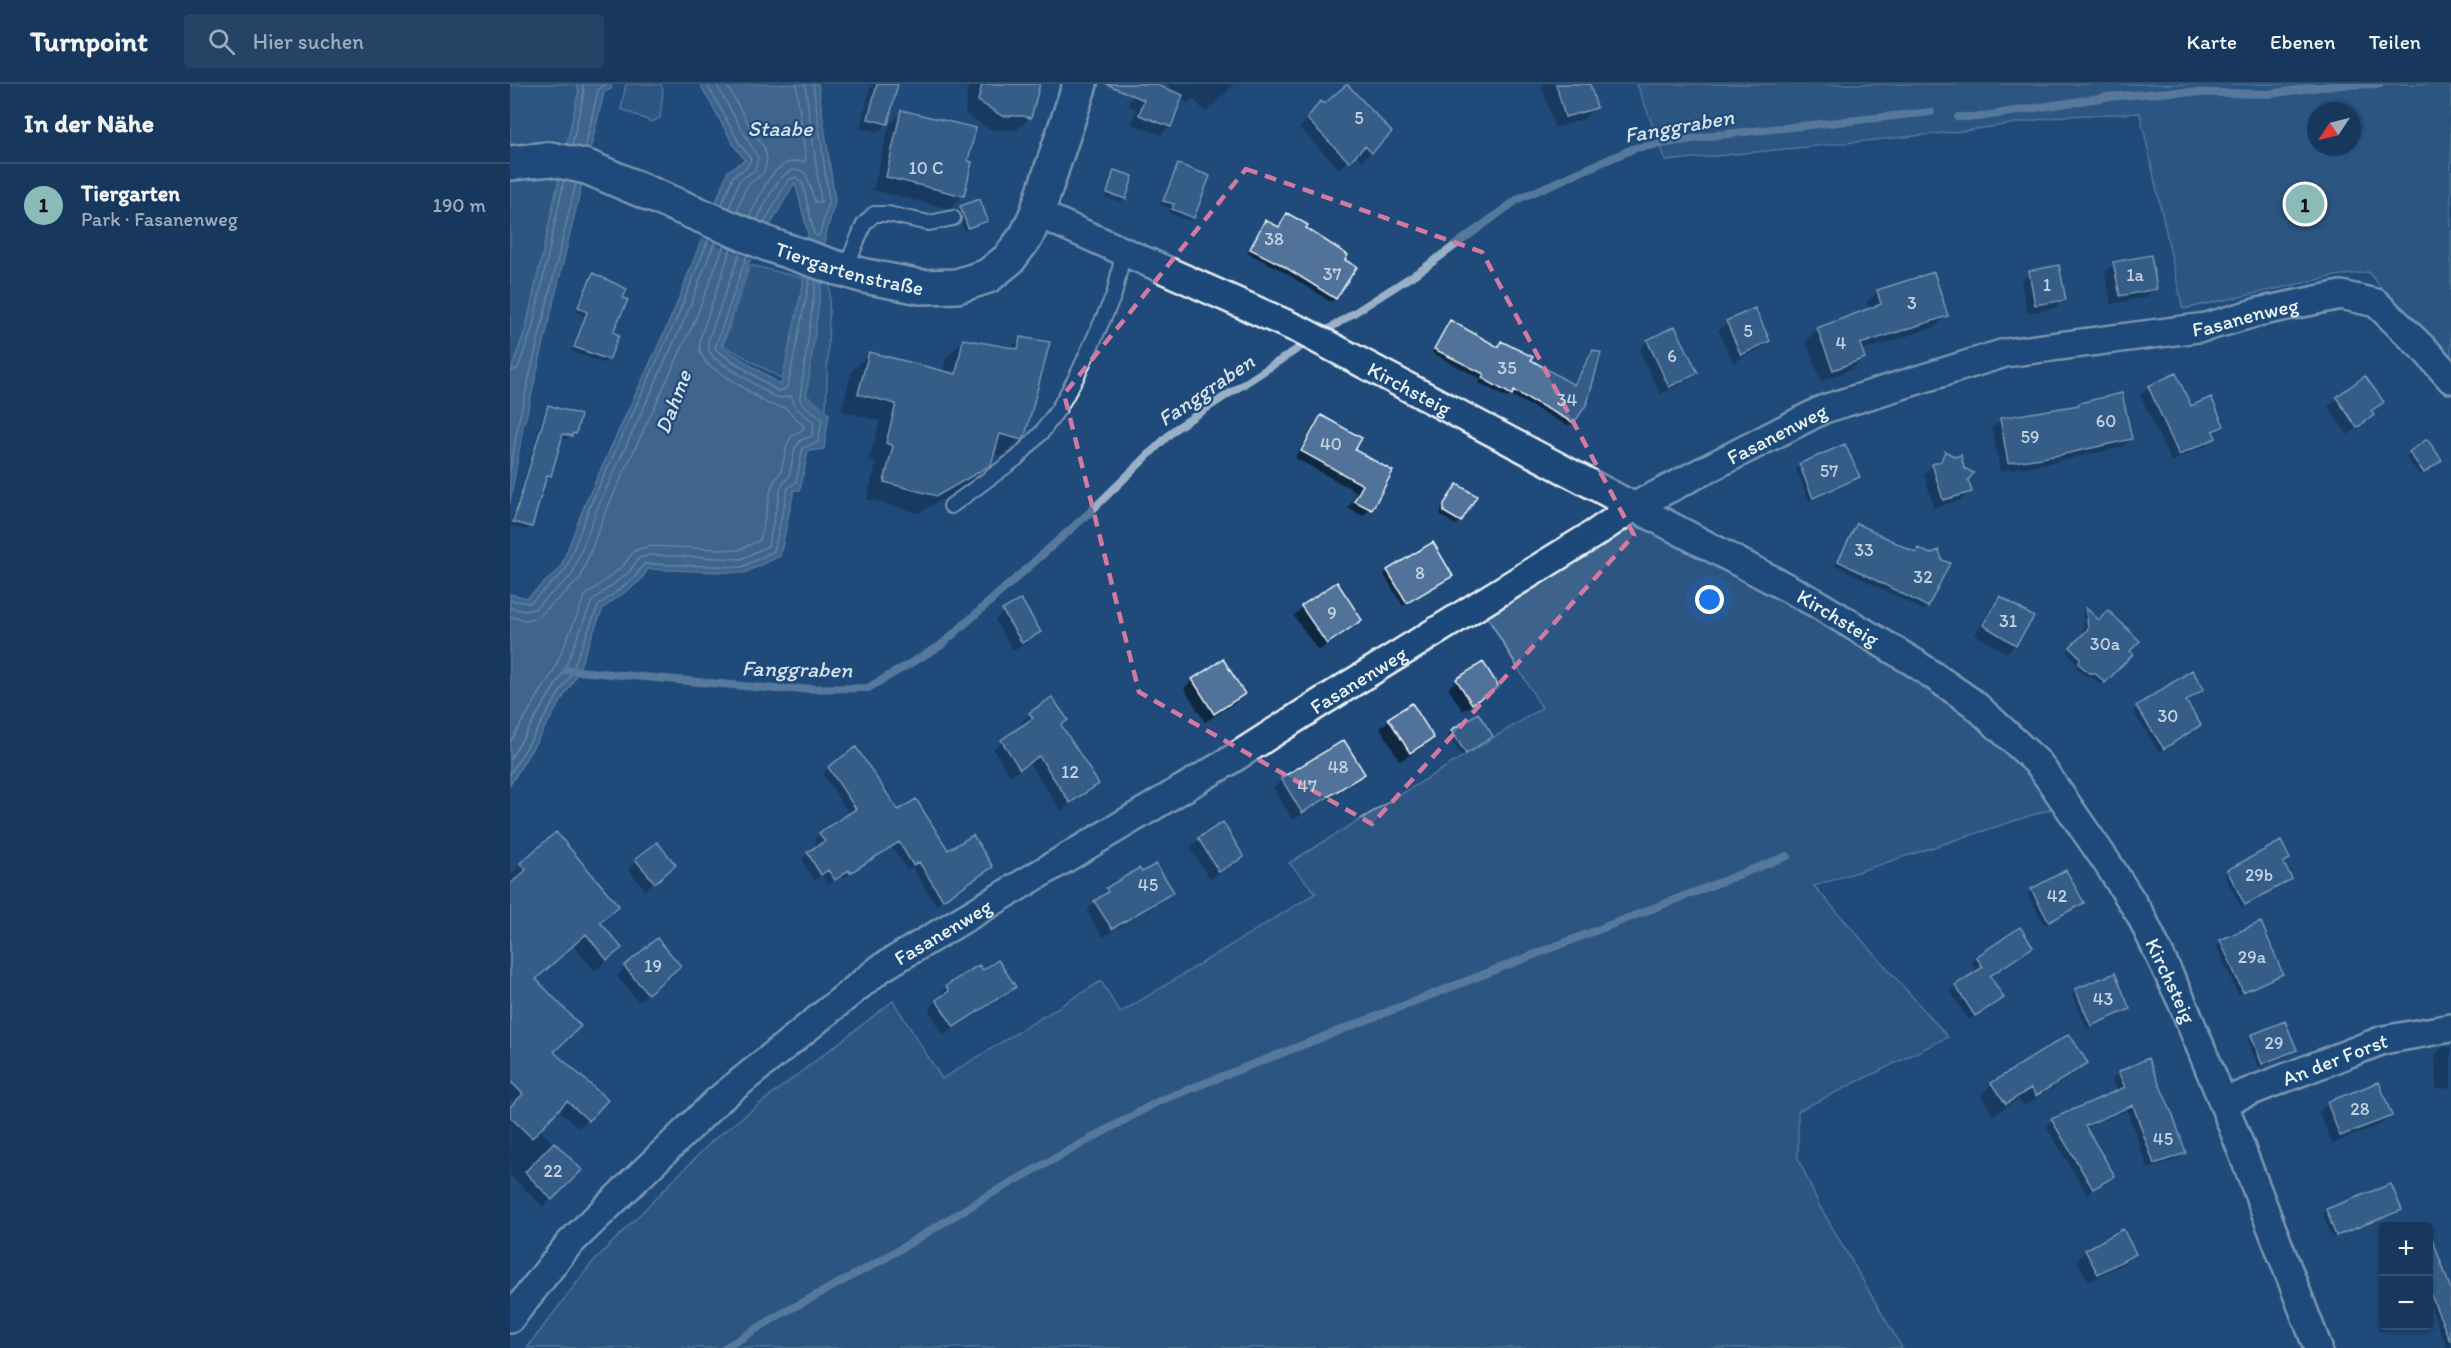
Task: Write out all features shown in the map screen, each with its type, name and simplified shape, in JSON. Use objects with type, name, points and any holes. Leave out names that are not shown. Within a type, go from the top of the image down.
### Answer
[{"type":"street","name":"Tiergartenstraße","points":[[510,163],[550,159],[574,164],[784,250],[838,268],[921,287],[957,286],[988,276],[1009,259],[1027,235],[1037,213],[1080,84]]},
{"type":"street","name":"Kirchsteig","points":[[1037,213],[1124,250],[1328,344],[1814,602],[1915,663],[1973,703],[2023,747],[2039,764],[2069,806],[2141,916],[2182,1002],[2223,1102],[2318,1348]]},
{"type":"street","name":"Fasanenweg","points":[[510,1319],[568,1245],[717,1101],[881,968],[1226,763],[1323,700],[1598,532],[1635,506],[1824,409],[2005,354],[2206,327],[2258,312],[2341,295],[2376,303],[2451,378]]},
{"type":"street","name":"An der Forst","points":[[2223,1102],[2383,1040],[2451,1028]]},
{"type":"lane","points":[[838,268],[864,224],[874,214],[888,214],[929,223],[953,218]]},
{"type":"lane","points":[[951,506],[1017,458],[1042,432],[1059,408],[1077,376],[1114,296],[1124,250]]},
{"type":"highlighted area","points":[[1246,169],[1482,252],[1634,535],[1372,824],[1139,692],[1064,394]]},
{"type":"shaded area","points":[[510,84],[576,84],[579,90],[526,328],[510,374]]},
{"type":"shaded area","points":[[626,84],[661,84],[663,90],[660,118],[652,122],[621,109]]},
{"type":"shaded area","points":[[1637,84],[2451,84],[2451,367],[2368,272],[2335,276],[2183,309],[2140,113],[2064,116],[1963,131],[1666,161]]},
{"type":"shaded area","points":[[750,265],[830,285],[826,409],[774,374],[723,345]]},
{"type":"shaded area","points":[[1630,526],[1659,533],[1847,633],[1936,690],[2009,748],[2063,805],[1814,886],[1948,1037],[1798,1111],[1798,1158],[1819,1205],[1902,1348],[527,1348],[591,1264],[713,1140],[893,1001],[942,1079],[1101,981],[1120,1013],[1316,893],[1289,863],[1542,708],[1485,613]]},
{"type":"water","points":[[576,84],[612,84],[611,89],[604,92],[525,421],[510,504],[510,374],[526,328],[579,90]]},
{"type":"water","points":[[700,84],[818,84],[835,201],[825,238],[821,288],[806,398],[829,414],[824,449],[808,451],[800,490],[794,490],[780,556],[744,573],[648,569],[640,581],[603,608],[575,678],[510,785],[510,594],[527,598],[560,569],[585,504],[674,311],[728,171],[745,160],[735,147]],"holes":[[[795,182],[808,233],[803,285],[781,385],[721,346],[748,264]]]},
{"type":"pier","points":[[716,201],[773,225],[754,260],[701,238]]},
{"type":"pier","points":[[525,421],[528,422],[513,505],[510,507]]},
{"type":"building","points":[[877,84],[898,84],[888,124],[868,119]]},
{"type":"building","points":[[982,84],[1040,84],[1031,118],[1002,116],[978,101]]},
{"type":"building","points":[[1106,84],[1154,84],[1183,95],[1171,127],[1139,115],[1144,100]]},
{"type":"building","points":[[1347,84],[1392,132],[1372,153],[1365,146],[1349,162],[1307,119],[1320,101],[1324,104]]},
{"type":"building","points":[[1556,84],[1590,84],[1597,108],[1565,117]]},
{"type":"building","points":[[901,110],[976,128],[968,161],[972,162],[964,196],[886,177]]},
{"type":"building","points":[[1178,164],[1210,176],[1194,218],[1172,209],[1174,204],[1163,201]]},
{"type":"building","points":[[1114,170],[1133,176],[1126,199],[1107,193]]},
{"type":"building","points":[[980,199],[988,221],[968,228],[960,206]]},
{"type":"building","points":[[1287,213],[1308,225],[1306,228],[1348,255],[1345,260],[1357,267],[1336,299],[1280,264],[1250,249],[1265,220],[1279,227]]},
{"type":"building","points":[[2151,255],[2157,289],[2120,296],[2113,262]]},
{"type":"building","points":[[2059,265],[2066,300],[2035,305],[2029,271]]},
{"type":"building","points":[[1934,272],[1948,316],[1860,344],[1865,358],[1833,370],[1817,328],[1881,304],[1877,290]]},
{"type":"building","points":[[593,273],[627,289],[623,298],[628,300],[613,332],[619,335],[609,360],[574,347],[587,312],[578,307]]},
{"type":"building","points":[[1755,308],[1770,341],[1741,355],[1726,321]]},
{"type":"building","points":[[1450,320],[1498,347],[1501,341],[1533,357],[1531,360],[1574,385],[1593,350],[1601,353],[1587,404],[1574,423],[1514,391],[1512,395],[1482,378],[1484,374],[1434,349]]},
{"type":"building","points":[[1675,326],[1698,373],[1669,387],[1647,340]]},
{"type":"building","points":[[1020,337],[1050,342],[1022,440],[1000,434],[991,465],[937,496],[884,482],[893,446],[886,443],[896,404],[858,394],[869,352],[956,374],[963,339],[1018,349]]},
{"type":"building","points":[[2176,373],[2191,406],[2211,397],[2224,426],[2213,431],[2216,438],[2179,455],[2148,386]]},
{"type":"building","points":[[2365,376],[2384,402],[2371,411],[2374,415],[2357,428],[2336,397]]},
{"type":"building","points":[[2122,393],[2132,439],[2060,455],[2008,463],[2000,418],[2079,405],[2079,403]]},
{"type":"building","points":[[548,405],[581,415],[576,434],[573,433],[572,436],[563,434],[551,476],[547,475],[532,527],[513,522]]},
{"type":"building","points":[[1321,415],[1362,438],[1355,450],[1393,471],[1372,510],[1354,501],[1363,485],[1301,451]]},
{"type":"building","points":[[2427,439],[2442,460],[2424,473],[2409,452]]},
{"type":"building","points":[[1845,444],[1860,477],[1813,498],[1799,464]]},
{"type":"building","points":[[1945,451],[1955,457],[1961,455],[1964,468],[1974,473],[1968,480],[1972,492],[1943,500],[1932,464],[1941,461]]},
{"type":"building","points":[[1457,484],[1477,496],[1461,522],[1444,512],[1444,504]]},
{"type":"building","points":[[1857,523],[1916,553],[1918,548],[1930,554],[1939,550],[1942,560],[1950,563],[1928,607],[1838,561]]},
{"type":"building","points":[[1433,542],[1453,576],[1407,603],[1387,570]]},
{"type":"building","points":[[1337,582],[1362,620],[1327,644],[1301,606]]},
{"type":"building","points":[[2000,596],[2034,617],[2016,645],[1983,625]]},
{"type":"building","points":[[1021,599],[1041,632],[1022,643],[1002,610]]},
{"type":"building","points":[[2086,608],[2099,620],[2108,610],[2140,641],[2130,651],[2133,654],[2105,683],[2095,673],[2089,673],[2079,664],[2080,657],[2070,647],[2088,629]]},
{"type":"building","points":[[1223,659],[1245,694],[1214,714],[1192,679]]},
{"type":"building","points":[[1483,662],[1499,687],[1472,704],[1456,679]]},
{"type":"building","points":[[2192,670],[2204,689],[2186,701],[2201,725],[2164,749],[2136,706]]},
{"type":"building","points":[[1052,697],[1068,720],[1061,725],[1099,784],[1070,803],[1039,756],[1020,769],[1001,740],[1033,718],[1029,713]]},
{"type":"building","points":[[1412,703],[1434,738],[1410,753],[1388,718]]},
{"type":"building","points":[[1478,713],[1493,736],[1466,754],[1451,730]]},
{"type":"building","points":[[1344,740],[1365,774],[1302,813],[1281,778]]},
{"type":"building","points":[[856,747],[898,810],[916,799],[948,850],[973,835],[993,867],[943,900],[919,862],[913,865],[899,842],[835,880],[828,870],[821,875],[807,852],[825,841],[819,833],[856,809],[828,767]]},
{"type":"building","points":[[1223,822],[1244,857],[1219,872],[1198,838]]},
{"type":"building","points":[[556,832],[619,906],[600,922],[622,948],[607,960],[586,934],[536,979],[581,1026],[554,1052],[608,1100],[589,1121],[567,1101],[532,1138],[510,1117],[510,1107],[523,1094],[510,1081],[510,884],[526,870],[520,863]]},
{"type":"building","points":[[2281,841],[2290,859],[2283,862],[2292,879],[2245,905],[2227,870]]},
{"type":"building","points":[[657,842],[676,865],[655,883],[635,859]]},
{"type":"building","points":[[1156,864],[1174,892],[1112,929],[1094,901],[1108,892],[1106,888],[1139,868],[1142,872]]},
{"type":"building","points":[[2066,870],[2084,903],[2049,922],[2031,889]]},
{"type":"building","points":[[2261,922],[2283,974],[2243,992],[2220,940]]},
{"type":"building","points":[[2020,927],[2033,947],[1990,976],[2004,998],[1975,1016],[1955,985],[1983,967],[1976,957]]},
{"type":"building","points":[[657,938],[681,966],[648,994],[624,966]]},
{"type":"building","points":[[998,960],[1016,987],[954,1027],[936,1000],[949,991],[946,986],[964,974],[979,965],[983,970]]},
{"type":"building","points":[[2115,973],[2130,1009],[2091,1026],[2075,989]]},
{"type":"building","points":[[2285,1021],[2297,1050],[2262,1064],[2251,1035]]},
{"type":"building","points":[[2069,1034],[2088,1063],[2036,1096],[2031,1088],[2006,1104],[1991,1083]]},
{"type":"building","points":[[2148,1058],[2172,1113],[2186,1153],[2154,1164],[2133,1105],[2085,1126],[2115,1176],[2093,1189],[2051,1119],[2125,1087],[2118,1072]]},
{"type":"building","points":[[2379,1082],[2392,1116],[2340,1136],[2327,1102]]},
{"type":"building","points":[[554,1142],[582,1170],[552,1200],[525,1172]]},
{"type":"building","points":[[2391,1184],[2402,1210],[2336,1236],[2326,1209]]},
{"type":"building","points":[[2123,1229],[2136,1254],[2098,1274],[2085,1250]]},
{"type":"building","points":[[2433,1240],[2451,1290],[2450,1341],[2433,1300]]},
{"type":"waterway","name":"Fanggraben","points":[[1958,117],[1978,117],[2106,97],[2170,92],[2268,94],[2335,85],[2379,84]]},
{"type":"waterway","name":"Fanggraben","points":[[1321,334],[1423,269],[1518,199],[1635,148],[1717,135],[1931,112]]},
{"type":"waterway","name":"Fanggraben","points":[[567,670],[776,689],[868,688],[940,646],[1089,513],[1175,429],[1308,342]]},
{"type":"waterway","points":[[725,1348],[781,1314],[882,1260],[987,1196],[1159,1101],[1787,856]]},
{"type":"place","name":"Tiergarten","points":[[2305,204]]},
{"type":"water label","name":"Staabe","points":[[780,128]]},
{"type":"water label","name":"Dahme","points":[[673,402]]}]
